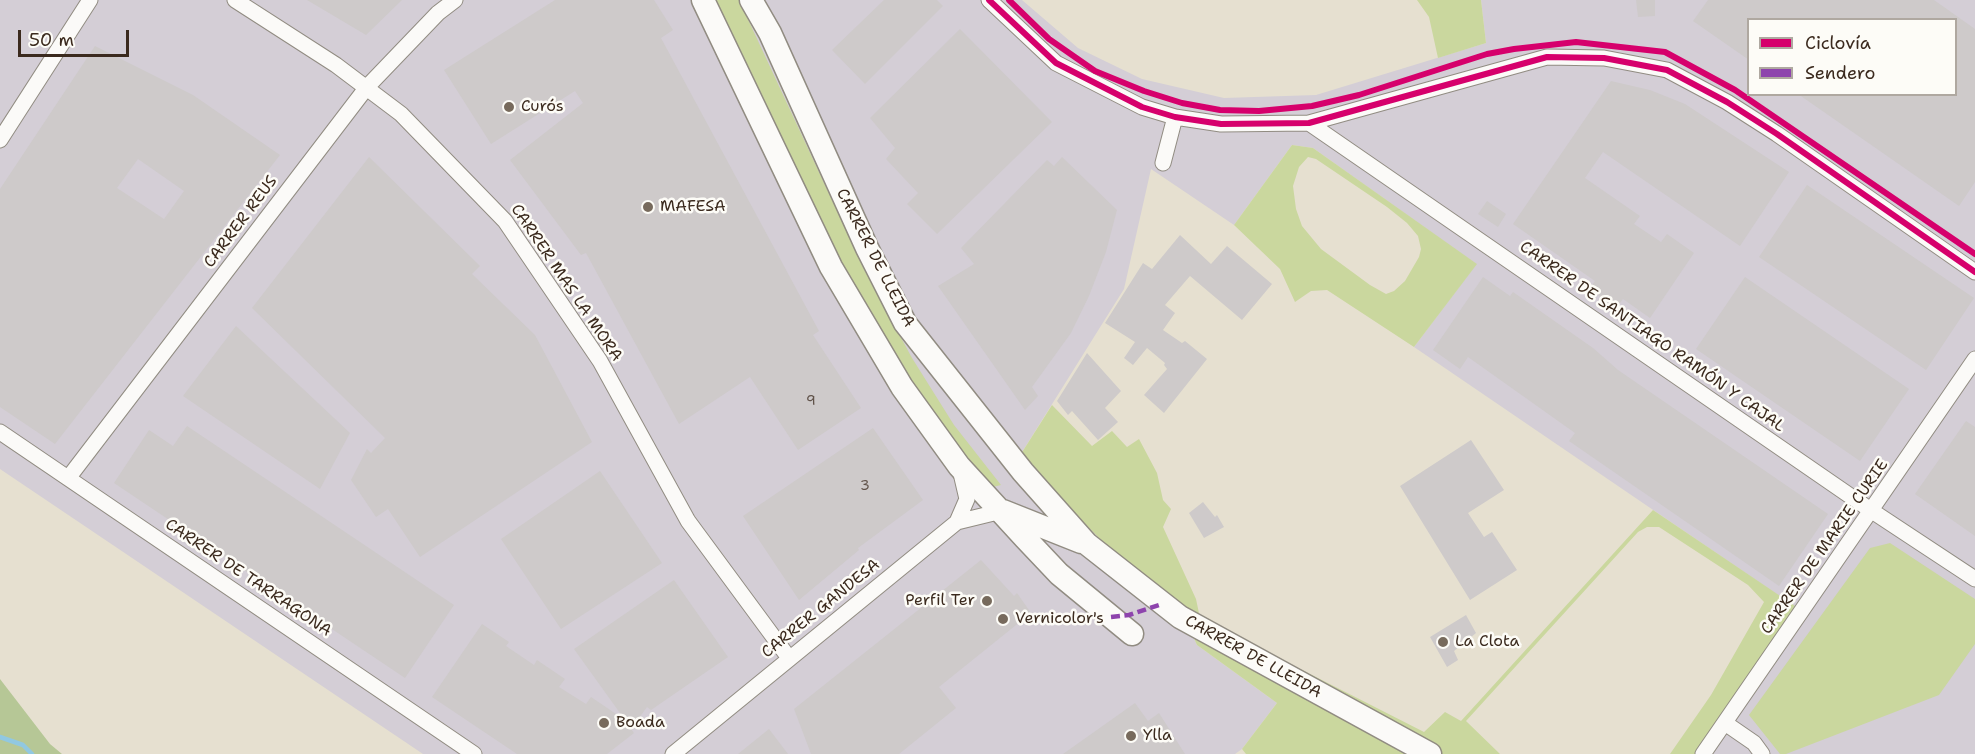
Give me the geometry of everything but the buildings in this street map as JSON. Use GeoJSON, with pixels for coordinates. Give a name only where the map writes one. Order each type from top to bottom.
{"type":"FeatureCollection","features":[{"type":"Feature","properties":{"kind":"street"},"geometry":{"type":"LineString","coordinates":[[0,140],[90,0]]}},
{"type":"Feature","properties":{"kind":"street","name":"CARRER MAS LA MORA"},"geometry":{"type":"LineString","coordinates":[[235,0],[257,12],[367,87],[401,114],[505,221],[598,358],[688,521],[789,658]]}},
{"type":"Feature","properties":{"kind":"street","name":"CARRER REUS"},"geometry":{"type":"LineString","coordinates":[[69,477],[367,87],[438,13],[455,0]]}},
{"type":"Feature","properties":{"kind":"street","name":"CARRER DE LLEIDA"},"geometry":{"type":"LineString","coordinates":[[703,0],[831,267],[902,387],[959,466],[1059,573],[1132,634]]}},
{"type":"Feature","properties":{"kind":"street","name":"CARRER DE LLEIDA"},"geometry":{"type":"LineString","coordinates":[[752,0],[774,43],[867,248],[905,323],[1023,472],[1087,544],[1180,617],[1430,754]]}},
{"type":"Feature","properties":{"kind":"street"},"geometry":{"type":"LineString","coordinates":[[989,0],[1056,63],[1142,107],[1174,117],[1221,124],[1309,123],[1547,57],[1604,58],[1667,70],[1727,102],[1777,134],[1975,272]]}},
{"type":"Feature","properties":{"kind":"street"},"geometry":{"type":"LineString","coordinates":[[1163,163],[1174,117]]}},
{"type":"Feature","properties":{"kind":"street","name":"CARRER DE SANTIAGO RAMÓN Y CAJAL"},"geometry":{"type":"LineString","coordinates":[[1309,123],[1872,511],[1975,579]]}},
{"type":"Feature","properties":{"kind":"street","name":"CARRER DE MARIE CURIE"},"geometry":{"type":"LineString","coordinates":[[1703,754],[1975,359]]}},
{"type":"Feature","properties":{"kind":"street","name":"CARRER DE TARRAGONA"},"geometry":{"type":"LineString","coordinates":[[0,432],[474,754]]}},
{"type":"Feature","properties":{"kind":"street"},"geometry":{"type":"LineString","coordinates":[[957,522],[967,500],[959,466]]}},
{"type":"Feature","properties":{"kind":"street","name":"CARRER DE LLEIDA"},"geometry":{"type":"LineString","coordinates":[[1002,511],[1087,544]]}},
{"type":"Feature","properties":{"kind":"street","name":"CARRER GANDESA"},"geometry":{"type":"LineString","coordinates":[[673,754],[957,522],[1002,511]]}},
{"type":"Feature","properties":{"kind":"street"},"geometry":{"type":"LineString","coordinates":[[1725,723],[1754,744],[1762,754]]}},
{"type":"Feature","properties":{"kind":"shaded area"},"geometry":{"type":"Polygon","coordinates":[[[0,0],[1022,0],[1078,48],[1142,79],[1224,98],[1316,95],[1486,43],[1481,0],[1975,0],[1975,754],[1695,754],[1797,608],[1414,347],[1476,264],[1313,148],[1292,145],[1234,225],[1151,169],[1124,289],[1019,457],[1100,539],[1179,606],[1197,645],[1277,703],[1242,749],[1235,754],[423,754],[0,469],[0,0]]]}},
{"type":"Feature","properties":{"kind":"green space"},"geometry":{"type":"Polygon","coordinates":[[[713,0],[739,0],[865,271],[912,358],[954,425],[1001,485],[989,488],[957,453],[858,303],[713,0]]]}},
{"type":"Feature","properties":{"kind":"green space"},"geometry":{"type":"Polygon","coordinates":[[[1417,0],[1481,0],[1486,43],[1438,58],[1429,17],[1417,0]]]}},
{"type":"Feature","properties":{"kind":"green space"},"geometry":{"type":"Polygon","coordinates":[[[1292,145],[1313,148],[1477,264],[1414,347],[1327,290],[1311,291],[1295,302],[1280,269],[1234,225],[1292,145]],[[1308,157],[1299,167],[1293,186],[1296,209],[1302,226],[1321,249],[1370,285],[1386,294],[1394,291],[1405,281],[1419,257],[1421,249],[1418,236],[1407,223],[1387,207],[1316,159],[1308,157]]]}},
{"type":"Feature","properties":{"kind":"green space"},"geometry":{"type":"Polygon","coordinates":[[[1052,405],[1092,446],[1112,431],[1127,447],[1139,439],[1157,473],[1163,500],[1171,509],[1163,527],[1196,599],[1200,618],[1424,732],[1445,712],[1461,721],[1653,510],[1798,608],[1695,754],[1670,754],[1711,695],[1764,602],[1748,585],[1659,527],[1647,527],[1638,532],[1466,721],[1500,754],[1246,754],[1242,749],[1277,703],[1197,645],[1179,606],[1100,539],[1019,457],[1052,405]]]}},
{"type":"Feature","properties":{"kind":"green space"},"geometry":{"type":"Polygon","coordinates":[[[1890,543],[1975,599],[1975,644],[1939,695],[1786,754],[1780,754],[1749,715],[1870,548],[1890,543]]]}},
{"type":"Feature","properties":{"kind":"green space"},"geometry":{"type":"Polygon","coordinates":[[[0,679],[50,744],[62,754],[0,754],[0,679]]]}},
{"type":"Feature","properties":{"kind":"waterway"},"geometry":{"type":"LineString","coordinates":[[0,737],[23,745],[32,754]]}},
{"type":"Feature","properties":{"kind":"marked path"},"geometry":{"type":"LineString","coordinates":[[1111,617],[1129,615],[1162,604]]}},
{"type":"Feature","properties":{"kind":"cycle path"},"geometry":{"type":"LineString","coordinates":[[989,0],[1056,63],[1142,107],[1175,117],[1221,124],[1309,123],[1547,57],[1604,58],[1667,70],[1727,102],[1777,134],[1975,272]]}},
{"type":"Feature","properties":{"kind":"cycle path"},"geometry":{"type":"LineString","coordinates":[[1009,0],[1049,39],[1095,71],[1144,91],[1182,103],[1220,110],[1259,111],[1312,106],[1359,95],[1487,54],[1514,49],[1576,42],[1665,52],[1735,90],[1975,254]]}},
{"type":"Feature","properties":{"kind":"place","name":"Curós"},"geometry":{"type":"Point","coordinates":[509,107]}},
{"type":"Feature","properties":{"kind":"place","name":"MAFESA"},"geometry":{"type":"Point","coordinates":[648,207]}},
{"type":"Feature","properties":{"kind":"place","name":"Perfil Ter"},"geometry":{"type":"Point","coordinates":[987,601]}},
{"type":"Feature","properties":{"kind":"place","name":"Vernicolor's"},"geometry":{"type":"Point","coordinates":[1003,619]}},
{"type":"Feature","properties":{"kind":"place","name":"La Clota"},"geometry":{"type":"Point","coordinates":[1443,642]}},
{"type":"Feature","properties":{"kind":"place","name":"Boada"},"geometry":{"type":"Point","coordinates":[604,723]}},
{"type":"Feature","properties":{"kind":"place","name":"Ylla"},"geometry":{"type":"Point","coordinates":[1131,736]}}]}
